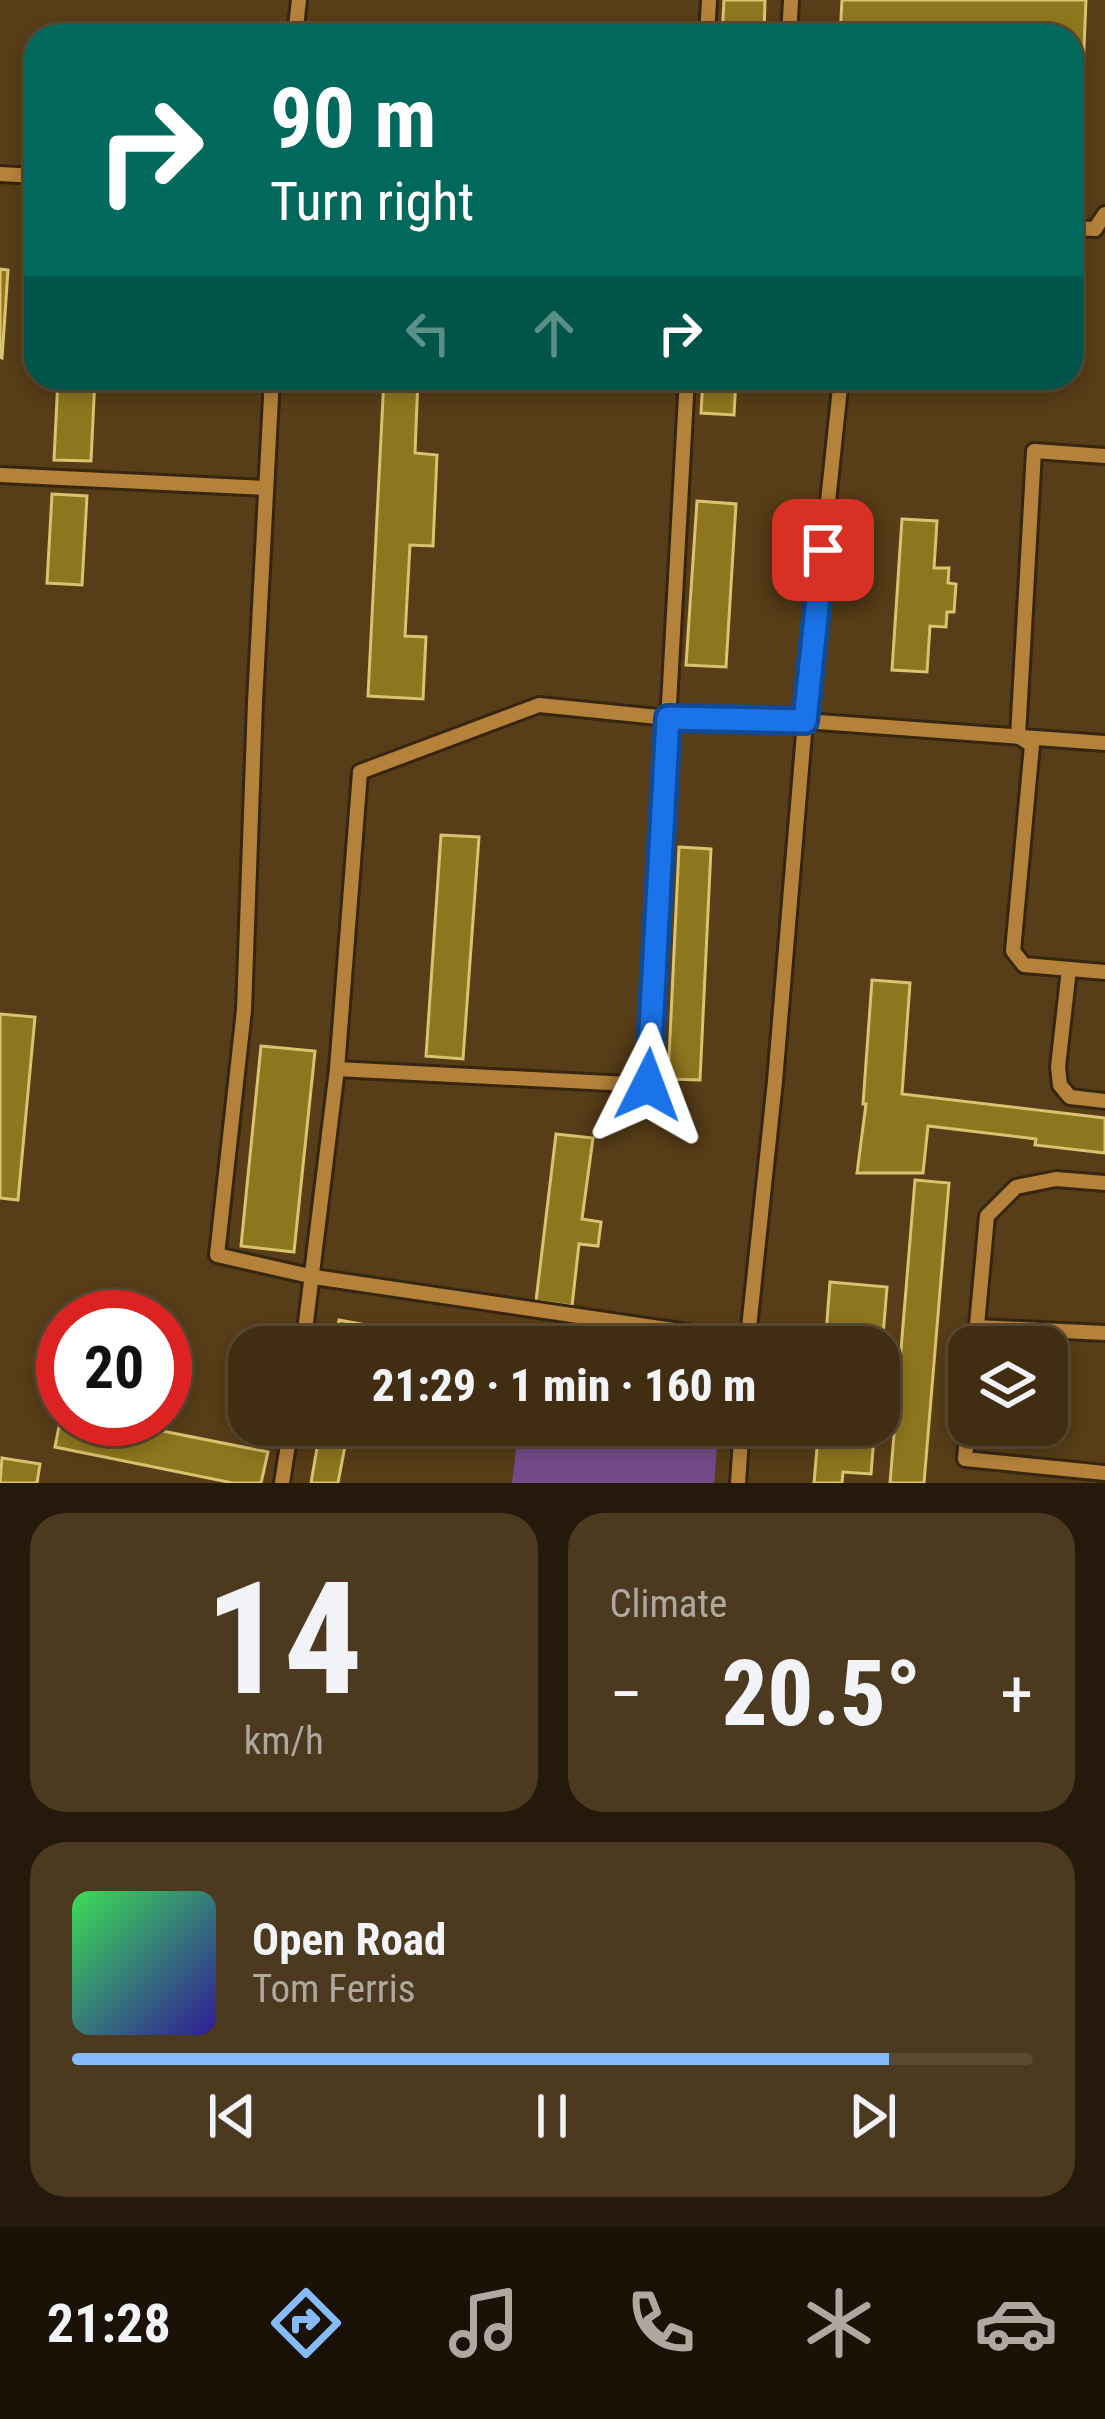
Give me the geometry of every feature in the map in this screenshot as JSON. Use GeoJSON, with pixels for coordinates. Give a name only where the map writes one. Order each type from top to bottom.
{"type":"FeatureCollection","features":[{"type":"Feature","properties":{"kind":"lane"},"geometry":{"type":"LineString","coordinates":[[1083,228],[1095,229],[1105,214]]}},
{"type":"Feature","properties":{"kind":"lane"},"geometry":{"type":"LineString","coordinates":[[271,390],[244,1010],[217,1255],[314,1277],[631,1326]]}},
{"type":"Feature","properties":{"kind":"lane"},"geometry":{"type":"LineString","coordinates":[[337,1069],[648,1085],[686,390]]}},
{"type":"Feature","properties":{"kind":"lane"},"geometry":{"type":"LineString","coordinates":[[750,1326],[840,390]]}},
{"type":"Feature","properties":{"kind":"lane"},"geometry":{"type":"LineString","coordinates":[[1018,736],[1034,451],[1105,456]]}},
{"type":"Feature","properties":{"kind":"lane"},"geometry":{"type":"LineString","coordinates":[[0,476],[266,488]]}},
{"type":"Feature","properties":{"kind":"lane"},"geometry":{"type":"LineString","coordinates":[[306,1326],[337,1069],[359,772],[538,705],[668,718],[805,721],[1105,743]]}},
{"type":"Feature","properties":{"kind":"lane"},"geometry":{"type":"LineString","coordinates":[[1018,736],[1032,746],[1013,951],[1024,964],[1105,972]]}},
{"type":"Feature","properties":{"kind":"lane"},"geometry":{"type":"LineString","coordinates":[[1069,969],[1060,1084],[1070,1097],[1105,1101]]}},
{"type":"Feature","properties":{"kind":"lane"},"geometry":{"type":"LineString","coordinates":[[977,1326],[987,1216],[1016,1187],[1056,1179],[1105,1183]]}},
{"type":"Feature","properties":{"kind":"lane"},"geometry":{"type":"LineString","coordinates":[[1068,1331],[1105,1333]]}},
{"type":"Feature","properties":{"kind":"lane"},"geometry":{"type":"LineString","coordinates":[[282,1483],[288,1446]]}},
{"type":"Feature","properties":{"kind":"lane"},"geometry":{"type":"LineString","coordinates":[[738,1483],[741,1446]]}},
{"type":"Feature","properties":{"kind":"lane"},"geometry":{"type":"LineString","coordinates":[[965,1446],[964,1459],[1105,1473]]}},
{"type":"Feature","properties":{"kind":"shaded area"},"geometry":{"type":"Polygon","coordinates":[[[516,1446],[717,1446],[714,1483],[512,1483],[516,1446]]]}},
{"type":"Feature","properties":{"kind":"building"},"geometry":{"type":"Polygon","coordinates":[[[724,0],[765,0],[764,24],[723,24],[724,0]]]}},
{"type":"Feature","properties":{"kind":"building"},"geometry":{"type":"Polygon","coordinates":[[[842,0],[1086,0],[1083,73],[1083,24],[841,24],[842,0]]]}},
{"type":"Feature","properties":{"kind":"building"},"geometry":{"type":"Polygon","coordinates":[[[0,269],[8,270],[2,358],[0,357],[0,269]]]}},
{"type":"Feature","properties":{"kind":"building"},"geometry":{"type":"Polygon","coordinates":[[[57,390],[94,390],[91,461],[54,460],[57,390]]]}},
{"type":"Feature","properties":{"kind":"building"},"geometry":{"type":"Polygon","coordinates":[[[383,390],[418,390],[415,453],[437,455],[433,546],[410,545],[405,636],[426,637],[423,699],[368,696],[383,390]]]}},
{"type":"Feature","properties":{"kind":"building"},"geometry":{"type":"Polygon","coordinates":[[[702,390],[735,390],[734,415],[701,413],[702,390]]]}},
{"type":"Feature","properties":{"kind":"building"},"geometry":{"type":"Polygon","coordinates":[[[52,494],[87,496],[82,585],[47,583],[52,494]]]}},
{"type":"Feature","properties":{"kind":"building"},"geometry":{"type":"Polygon","coordinates":[[[697,501],[736,504],[726,667],[686,665],[697,501]]]}},
{"type":"Feature","properties":{"kind":"building"},"geometry":{"type":"Polygon","coordinates":[[[902,519],[937,521],[934,568],[949,568],[948,583],[956,584],[954,612],[947,612],[946,627],[930,626],[927,672],[892,670],[902,519]]]}},
{"type":"Feature","properties":{"kind":"building"},"geometry":{"type":"Polygon","coordinates":[[[441,835],[479,837],[463,1059],[426,1056],[441,835]]]}},
{"type":"Feature","properties":{"kind":"building"},"geometry":{"type":"Polygon","coordinates":[[[679,847],[711,849],[700,1080],[668,1079],[679,847]]]}},
{"type":"Feature","properties":{"kind":"building"},"geometry":{"type":"Polygon","coordinates":[[[872,980],[910,983],[902,1094],[1105,1118],[1105,1153],[928,1126],[923,1173],[857,1173],[866,1104],[872,980]]]}},
{"type":"Feature","properties":{"kind":"building"},"geometry":{"type":"Polygon","coordinates":[[[0,1014],[35,1017],[18,1200],[0,1198],[0,1014]]]}},
{"type":"Feature","properties":{"kind":"building"},"geometry":{"type":"Polygon","coordinates":[[[261,1046],[315,1051],[294,1252],[241,1246],[261,1046]]]}},
{"type":"Feature","properties":{"kind":"building"},"geometry":{"type":"Polygon","coordinates":[[[556,1134],[593,1138],[582,1219],[601,1222],[598,1246],[579,1244],[572,1306],[536,1301],[556,1134]]]}},
{"type":"Feature","properties":{"kind":"building"},"geometry":{"type":"Polygon","coordinates":[[[915,1180],[949,1183],[924,1483],[890,1483],[893,1446],[900,1446],[900,1362],[915,1180]]]}},
{"type":"Feature","properties":{"kind":"building"},"geometry":{"type":"Polygon","coordinates":[[[830,1282],[887,1287],[884,1326],[827,1326],[830,1282]]]}},
{"type":"Feature","properties":{"kind":"building"},"geometry":{"type":"Polygon","coordinates":[[[339,1320],[366,1325],[366,1326],[338,1326],[339,1320]]]}},
{"type":"Feature","properties":{"kind":"building"},"geometry":{"type":"Polygon","coordinates":[[[192,1437],[268,1452],[261,1483],[233,1483],[55,1447],[192,1446],[192,1437]]]}},
{"type":"Feature","properties":{"kind":"building"},"geometry":{"type":"Polygon","coordinates":[[[317,1446],[345,1446],[338,1483],[311,1483],[317,1446]]]}},
{"type":"Feature","properties":{"kind":"building"},"geometry":{"type":"Polygon","coordinates":[[[817,1446],[873,1446],[871,1474],[843,1472],[842,1483],[814,1483],[817,1446]]]}},
{"type":"Feature","properties":{"kind":"building"},"geometry":{"type":"Polygon","coordinates":[[[2,1458],[40,1464],[37,1483],[0,1483],[2,1458]]]}},
{"type":"Feature","properties":{"kind":"route"},"geometry":{"type":"LineString","coordinates":[[648,1085],[668,718],[805,721],[823,550]]}}]}
